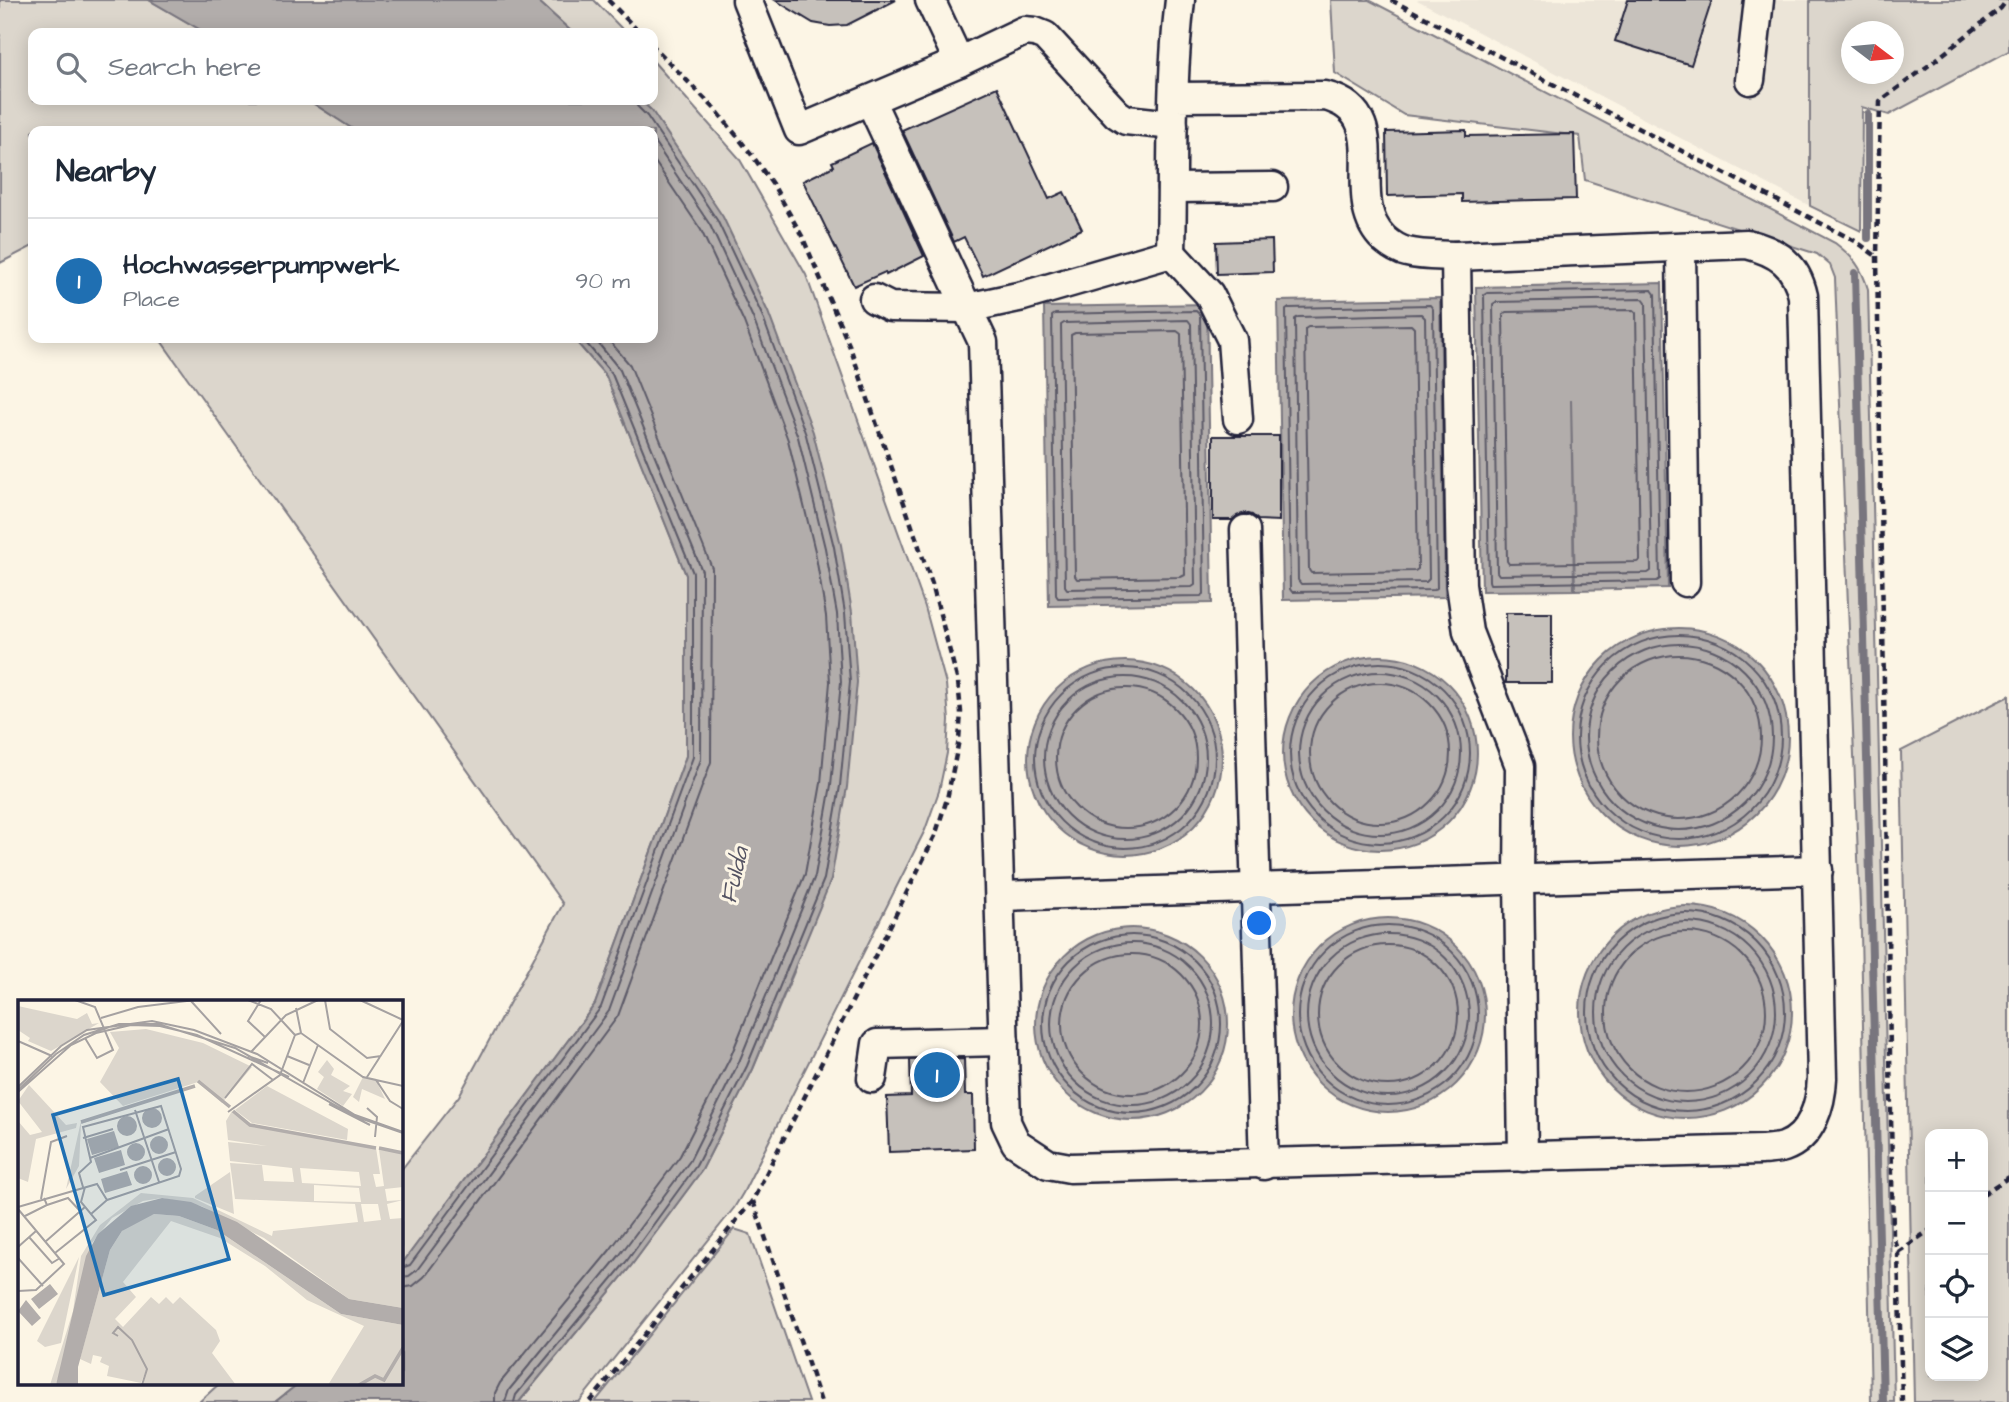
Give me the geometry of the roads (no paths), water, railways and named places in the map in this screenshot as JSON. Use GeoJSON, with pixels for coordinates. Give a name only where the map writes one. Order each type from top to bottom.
{"type":"FeatureCollection","features":[{"type":"Feature","properties":{"kind":"lane"},"geometry":{"type":"LineString","coordinates":[[747,0],[799,130],[959,62],[1024,31],[1045,36],[1117,114],[1126,120],[1173,125]]}},
{"type":"Feature","properties":{"kind":"lane"},"geometry":{"type":"LineString","coordinates":[[930,0],[959,62]]}},
{"type":"Feature","properties":{"kind":"lane"},"geometry":{"type":"LineString","coordinates":[[1180,0],[1176,32],[1171,253],[1209,294],[1232,340],[1238,419]]}},
{"type":"Feature","properties":{"kind":"lane"},"geometry":{"type":"LineString","coordinates":[[1750,80],[1759,0]]}},
{"type":"Feature","properties":{"kind":"lane"},"geometry":{"type":"LineString","coordinates":[[870,100],[983,342],[1006,1122],[1016,1143],[1048,1164],[1070,1168],[1762,1150],[1785,1146],[1802,1136],[1815,1116],[1821,1094],[1818,870],[1803,296],[1800,282],[1779,256],[1747,244],[1456,256],[1408,253],[1394,247],[1372,225],[1367,211],[1365,138],[1360,120],[1351,108],[1339,99],[1325,96],[1174,97]]}},
{"type":"Feature","properties":{"kind":"lane"},"geometry":{"type":"LineString","coordinates":[[1172,188],[1273,187]]}},
{"type":"Feature","properties":{"kind":"lane"},"geometry":{"type":"LineString","coordinates":[[1681,248],[1685,582]]}},
{"type":"Feature","properties":{"kind":"lane"},"geometry":{"type":"LineString","coordinates":[[874,299],[890,307],[967,309],[1023,296],[1171,253]]}},
{"type":"Feature","properties":{"kind":"lane"},"geometry":{"type":"LineString","coordinates":[[1456,256],[1461,585],[1468,632],[1520,766],[1523,1157]]}},
{"type":"Feature","properties":{"kind":"lane"},"geometry":{"type":"LineString","coordinates":[[1245,530],[1264,1165]]}},
{"type":"Feature","properties":{"kind":"lane"},"geometry":{"type":"LineString","coordinates":[[1000,896],[1818,870]]}},
{"type":"Feature","properties":{"kind":"lane"},"geometry":{"type":"LineString","coordinates":[[872,1078],[877,1044],[1004,1041]]}},
{"type":"Feature","properties":{"kind":"water"},"geometry":{"type":"Polygon","coordinates":[[[149,0],[537,0],[568,28],[197,28],[149,0]]]}},
{"type":"Feature","properties":{"kind":"water","name":"Fulda"},"geometry":{"type":"Polygon","coordinates":[[[316,105],[645,105],[652,111],[723,217],[768,312],[813,432],[841,545],[852,612],[857,682],[847,787],[831,880],[753,1069],[702,1170],[631,1266],[519,1402],[275,1402],[298,1384],[402,1384],[402,1264],[595,1004],[686,756],[686,575],[606,376],[577,343],[658,343],[658,126],[348,126],[316,105]]]}},
{"type":"Feature","properties":{"kind":"water"},"geometry":{"type":"Polygon","coordinates":[[[1662,283],[1668,588],[1575,590],[1571,400],[1574,590],[1482,591],[1476,287],[1662,283]]]}},
{"type":"Feature","properties":{"kind":"water"},"geometry":{"type":"Polygon","coordinates":[[[1440,298],[1445,597],[1283,600],[1278,301],[1440,298]]]}},
{"type":"Feature","properties":{"kind":"water"},"geometry":{"type":"Polygon","coordinates":[[[1207,304],[1212,603],[1049,606],[1044,307],[1207,304]]]}},
{"type":"Feature","properties":{"kind":"water"},"geometry":{"type":"Polygon","coordinates":[[[1679,628],[1721,636],[1756,660],[1780,695],[1788,737],[1780,779],[1756,814],[1721,838],[1679,846],[1637,838],[1602,814],[1578,779],[1570,737],[1578,695],[1602,660],[1637,636],[1679,628]]]}},
{"type":"Feature","properties":{"kind":"water"},"geometry":{"type":"Polygon","coordinates":[[[1380,656],[1417,664],[1448,685],[1469,716],[1477,753],[1469,790],[1448,821],[1417,842],[1380,850],[1343,842],[1312,821],[1291,790],[1283,753],[1291,716],[1312,685],[1343,664],[1380,656]]]}},
{"type":"Feature","properties":{"kind":"water"},"geometry":{"type":"Polygon","coordinates":[[[1125,661],[1162,669],[1193,690],[1214,721],[1222,758],[1214,795],[1193,826],[1162,847],[1125,855],[1088,847],[1057,826],[1036,795],[1028,758],[1036,721],[1057,690],[1088,669],[1125,661]]]}},
{"type":"Feature","properties":{"kind":"water"},"geometry":{"type":"Polygon","coordinates":[[[1686,906],[1727,914],[1761,937],[1784,971],[1792,1012],[1784,1053],[1761,1087],[1727,1110],[1686,1118],[1645,1110],[1611,1087],[1588,1053],[1580,1012],[1588,971],[1611,937],[1645,914],[1686,906]]]}},
{"type":"Feature","properties":{"kind":"water"},"geometry":{"type":"Polygon","coordinates":[[[1388,918],[1425,926],[1456,947],[1477,978],[1485,1015],[1477,1052],[1456,1083],[1425,1104],[1388,1112],[1351,1104],[1320,1083],[1299,1052],[1291,1015],[1299,978],[1320,947],[1351,926],[1388,918]]]}},
{"type":"Feature","properties":{"kind":"water"},"geometry":{"type":"Polygon","coordinates":[[[1132,928],[1151,929],[1169,935],[1200,956],[1221,987],[1227,1005],[1227,1043],[1221,1061],[1200,1092],[1169,1113],[1151,1119],[1132,1120],[1113,1119],[1095,1113],[1064,1092],[1043,1061],[1037,1043],[1036,1024],[1037,1005],[1043,987],[1064,956],[1095,935],[1113,929],[1132,928]]]}},
{"type":"Feature","properties":{"kind":"waterway"},"geometry":{"type":"LineString","coordinates":[[1868,114],[1868,238]]}},
{"type":"Feature","properties":{"kind":"waterway"},"geometry":{"type":"LineString","coordinates":[[1855,273],[1883,1402]]}},
{"type":"Feature","properties":{"kind":"place","name":"Hochwasserpumpwerk"},"geometry":{"type":"Point","coordinates":[937,1075]}}]}
